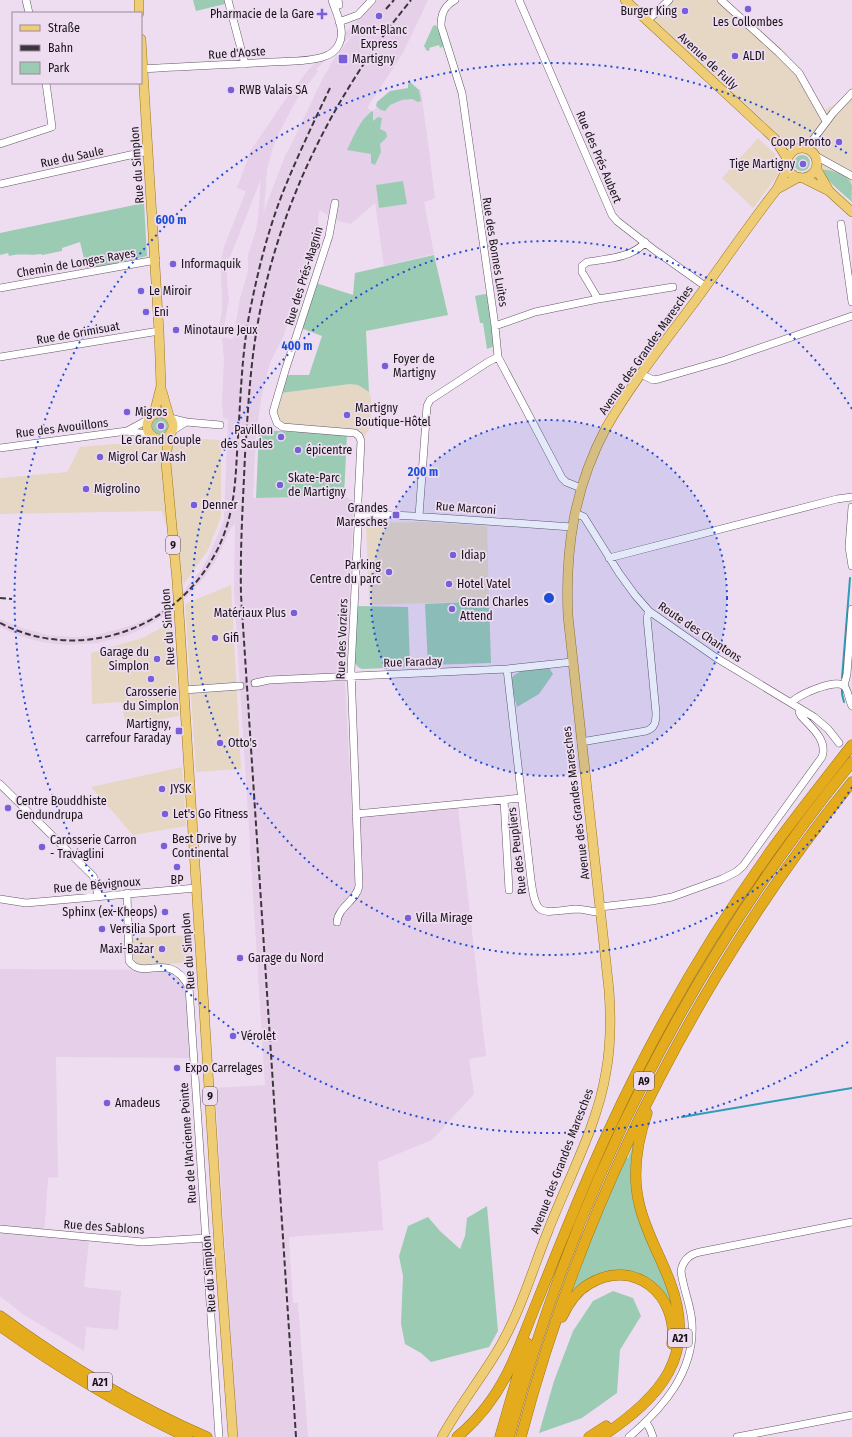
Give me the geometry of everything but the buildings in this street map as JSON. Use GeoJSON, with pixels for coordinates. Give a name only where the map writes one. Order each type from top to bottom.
{"type":"FeatureCollection","features":[{"type":"Feature","properties":{"kind":"highway","name":"A9"},"geometry":{"type":"LineString","coordinates":[[500,1437],[526,1347],[557,1254],[580,1195],[608,1132],[646,1055],[711,942],[751,879],[783,834],[852,746]]}},
{"type":"Feature","properties":{"kind":"highway","name":"A9"},"geometry":{"type":"LineString","coordinates":[[509,1437],[533,1353],[565,1261],[604,1165],[644,1082],[682,1011],[731,929],[792,839],[852,762]]}},
{"type":"Feature","properties":{"kind":"highway"},"geometry":{"type":"LineString","coordinates":[[543,1361],[569,1283],[602,1198],[628,1140],[669,1061],[703,1000],[751,922],[804,846],[852,782]]}},
{"type":"Feature","properties":{"kind":"highway","name":"A21"},"geometry":{"type":"LineString","coordinates":[[601,1437],[632,1414],[656,1390],[673,1364],[679,1343],[680,1328],[676,1301],[670,1281],[643,1220],[637,1194],[636,1175],[638,1148],[645,1120],[654,1094],[669,1061]]}},
{"type":"Feature","properties":{"kind":"highway"},"geometry":{"type":"LineString","coordinates":[[457,1437],[486,1409],[503,1381],[518,1350],[557,1254]]}},
{"type":"Feature","properties":{"kind":"highway","name":"A21"},"geometry":{"type":"LineString","coordinates":[[521,1437],[543,1361],[560,1321],[576,1294],[599,1279],[619,1275],[639,1279],[656,1290],[666,1304],[672,1317],[673,1334],[671,1349],[655,1382],[638,1400],[613,1421],[589,1437]]}},
{"type":"Feature","properties":{"kind":"highway","name":"A21"},"geometry":{"type":"LineString","coordinates":[[0,1316],[41,1345],[107,1386],[154,1412],[207,1437]]}},
{"type":"Feature","properties":{"kind":"highway","name":"A21"},"geometry":{"type":"LineString","coordinates":[[0,1326],[92,1386],[138,1413],[187,1437]]}},
{"type":"Feature","properties":{"kind":"main road"},"geometry":{"type":"LineString","coordinates":[[139,0],[139,12]]}},
{"type":"Feature","properties":{"kind":"main road","name":"Avenue de Fully"},"geometry":{"type":"LineString","coordinates":[[624,0],[775,139],[788,163]]}},
{"type":"Feature","properties":{"kind":"main road","name":"Rue du Simplon"},"geometry":{"type":"LineString","coordinates":[[142,54],[156,260],[160,386],[169,417]]}},
{"type":"Feature","properties":{"kind":"main road","name":"Avenue de Fully"},"geometry":{"type":"LineString","coordinates":[[775,139],[800,148]]}},
{"type":"Feature","properties":{"kind":"main road"},"geometry":{"type":"LineString","coordinates":[[801,177],[811,175],[816,168],[817,161],[814,154],[808,149],[800,148],[791,153],[788,163],[791,173],[829,191],[852,212]]}},
{"type":"Feature","properties":{"kind":"main road","name":"Avenue des Grandes Maresches"},"geometry":{"type":"LineString","coordinates":[[442,1437],[508,1332],[596,1113],[606,1073],[611,1025],[609,990],[580,742],[572,662],[567,588],[568,559],[572,528],[581,488],[606,429],[641,374],[777,188],[788,163]]}},
{"type":"Feature","properties":{"kind":"main road"},"geometry":{"type":"LineString","coordinates":[[816,168],[829,191]]}},
{"type":"Feature","properties":{"kind":"main road","name":"Avenue des Grandes Maresches"},"geometry":{"type":"LineString","coordinates":[[777,188],[801,177]]}},
{"type":"Feature","properties":{"kind":"main road","name":"Rue du Simplon"},"geometry":{"type":"LineString","coordinates":[[152,417],[160,386]]}},
{"type":"Feature","properties":{"kind":"main road"},"geometry":{"type":"LineString","coordinates":[[152,417],[162,413],[169,417]]}},
{"type":"Feature","properties":{"kind":"main road","name":"9"},"geometry":{"type":"LineString","coordinates":[[152,417],[147,428],[153,436]]}},
{"type":"Feature","properties":{"kind":"main road","name":"9"},"geometry":{"type":"LineString","coordinates":[[169,417],[172,424],[171,431]]}},
{"type":"Feature","properties":{"kind":"main road"},"geometry":{"type":"LineString","coordinates":[[153,436],[163,438],[171,431]]}},
{"type":"Feature","properties":{"kind":"main road","name":"Rue du Simplon"},"geometry":{"type":"LineString","coordinates":[[171,431],[168,440],[166,463],[177,581],[232,1437]]}},
{"type":"Feature","properties":{"kind":"main road","name":"Rue du Simplon"},"geometry":{"type":"LineString","coordinates":[[153,436],[161,448],[166,463]]}},
{"type":"Feature","properties":{"kind":"street"},"geometry":{"type":"LineString","coordinates":[[26,0],[29,12]]}},
{"type":"Feature","properties":{"kind":"street"},"geometry":{"type":"LineString","coordinates":[[228,0],[245,64]]}},
{"type":"Feature","properties":{"kind":"street"},"geometry":{"type":"LineString","coordinates":[[332,0],[339,22],[358,15],[372,0]]}},
{"type":"Feature","properties":{"kind":"street","name":"Rue des Bonnes Luites"},"geometry":{"type":"LineString","coordinates":[[455,0],[445,8],[441,16],[441,26],[462,93],[495,326],[498,357],[562,478],[566,482],[581,488]]}},
{"type":"Feature","properties":{"kind":"street","name":"Rue des Prés Aubert"},"geometry":{"type":"LineString","coordinates":[[519,0],[612,215],[617,221],[705,286]]}},
{"type":"Feature","properties":{"kind":"street"},"geometry":{"type":"LineString","coordinates":[[648,21],[669,0]]}},
{"type":"Feature","properties":{"kind":"street"},"geometry":{"type":"LineString","coordinates":[[721,0],[799,73],[826,121]]}},
{"type":"Feature","properties":{"kind":"street","name":"Rue d'Aoste"},"geometry":{"type":"LineString","coordinates":[[143,69],[245,64],[318,58],[331,53],[339,44],[341,32],[339,22]]}},
{"type":"Feature","properties":{"kind":"street"},"geometry":{"type":"LineString","coordinates":[[0,144],[52,127],[46,84]]}},
{"type":"Feature","properties":{"kind":"street"},"geometry":{"type":"LineString","coordinates":[[800,148],[812,141],[826,121],[852,94]]}},
{"type":"Feature","properties":{"kind":"street"},"geometry":{"type":"LineString","coordinates":[[812,141],[814,154],[852,176]]}},
{"type":"Feature","properties":{"kind":"street","name":"Rue du Saule"},"geometry":{"type":"LineString","coordinates":[[0,184],[148,151]]}},
{"type":"Feature","properties":{"kind":"street"},"geometry":{"type":"LineString","coordinates":[[816,168],[833,166]]}},
{"type":"Feature","properties":{"kind":"street","name":"Rue des Prés-Magnin"},"geometry":{"type":"LineString","coordinates":[[276,423],[273,412],[329,236],[335,203]]}},
{"type":"Feature","properties":{"kind":"street"},"geometry":{"type":"LineString","coordinates":[[841,224],[852,302]]}},
{"type":"Feature","properties":{"kind":"street"},"geometry":{"type":"LineString","coordinates":[[598,299],[582,272],[582,266],[587,262],[631,253],[639,249],[645,242]]}},
{"type":"Feature","properties":{"kind":"street","name":"Chemin de Longes Rayes"},"geometry":{"type":"LineString","coordinates":[[0,288],[156,260]]}},
{"type":"Feature","properties":{"kind":"street"},"geometry":{"type":"LineString","coordinates":[[495,326],[535,312],[598,299],[673,287]]}},
{"type":"Feature","properties":{"kind":"street"},"geometry":{"type":"LineString","coordinates":[[641,374],[653,380],[659,380],[725,360],[852,316]]}},
{"type":"Feature","properties":{"kind":"street","name":"Rue de Grimisuat"},"geometry":{"type":"LineString","coordinates":[[0,357],[159,331]]}},
{"type":"Feature","properties":{"kind":"street"},"geometry":{"type":"LineString","coordinates":[[419,516],[427,406],[430,400],[498,357]]}},
{"type":"Feature","properties":{"kind":"street","name":"Rue des Avouillons"},"geometry":{"type":"LineString","coordinates":[[127,431],[152,417]]}},
{"type":"Feature","properties":{"kind":"street"},"geometry":{"type":"LineString","coordinates":[[169,417],[186,422],[220,425]]}},
{"type":"Feature","properties":{"kind":"street"},"geometry":{"type":"LineString","coordinates":[[171,431],[186,422]]}},
{"type":"Feature","properties":{"kind":"street","name":"Rue des Vorziers"},"geometry":{"type":"LineString","coordinates":[[276,423],[283,427],[355,433],[359,436],[361,441],[351,676],[359,888],[339,914],[337,922]]}},
{"type":"Feature","properties":{"kind":"street","name":"Rue des Avouillons"},"geometry":{"type":"LineString","coordinates":[[0,448],[127,431],[153,436]]}},
{"type":"Feature","properties":{"kind":"street"},"geometry":{"type":"LineString","coordinates":[[609,558],[837,499],[852,497]]}},
{"type":"Feature","properties":{"kind":"street"},"geometry":{"type":"LineString","coordinates":[[852,507],[849,547],[852,566]]}},
{"type":"Feature","properties":{"kind":"street","name":"Route des Chantons"},"geometry":{"type":"LineString","coordinates":[[575,513],[584,517],[609,558],[635,595],[649,611],[711,654],[821,722],[839,743]]}},
{"type":"Feature","properties":{"kind":"street","name":"Rue Marconi"},"geometry":{"type":"LineString","coordinates":[[358,515],[419,516],[572,528]]}},
{"type":"Feature","properties":{"kind":"street"},"geometry":{"type":"LineString","coordinates":[[844,686],[847,674],[852,609]]}},
{"type":"Feature","properties":{"kind":"street"},"geometry":{"type":"LineString","coordinates":[[580,742],[646,731],[652,728],[655,724],[656,713],[647,618],[649,611]]}},
{"type":"Feature","properties":{"kind":"street","name":"Rue Faraday"},"geometry":{"type":"LineString","coordinates":[[255,683],[270,680],[507,669],[572,662]]}},
{"type":"Feature","properties":{"kind":"street","name":"Rue des Peupliers"},"geometry":{"type":"LineString","coordinates":[[507,669],[531,880],[536,905],[540,910],[547,912],[600,909]]}},
{"type":"Feature","properties":{"kind":"street"},"geometry":{"type":"LineString","coordinates":[[791,703],[798,696],[838,683],[846,688],[852,706]]}},
{"type":"Feature","properties":{"kind":"street"},"geometry":{"type":"LineString","coordinates":[[184,690],[240,686]]}},
{"type":"Feature","properties":{"kind":"street"},"geometry":{"type":"LineString","coordinates":[[600,909],[672,897],[722,880],[743,866],[822,757],[824,747],[822,741],[800,716],[800,708]]}},
{"type":"Feature","properties":{"kind":"street"},"geometry":{"type":"LineString","coordinates":[[0,784],[93,876],[96,883],[98,897]]}},
{"type":"Feature","properties":{"kind":"street","name":"Rue des Peupliers"},"geometry":{"type":"LineString","coordinates":[[356,814],[522,798]]}},
{"type":"Feature","properties":{"kind":"street","name":"Rue des Peupliers"},"geometry":{"type":"LineString","coordinates":[[504,800],[509,890]]}},
{"type":"Feature","properties":{"kind":"street","name":"Rue de Bévignoux"},"geometry":{"type":"LineString","coordinates":[[0,899],[26,903],[196,888]]}},
{"type":"Feature","properties":{"kind":"street","name":"Rue de l'Ancienne Pointe"},"geometry":{"type":"LineString","coordinates":[[127,894],[129,961],[133,966],[139,969],[166,967],[176,970],[184,977],[189,987],[219,1437]]}},
{"type":"Feature","properties":{"kind":"street"},"geometry":{"type":"LineString","coordinates":[[629,1437],[646,1422],[674,1389],[690,1354],[692,1321],[681,1271],[690,1255],[852,1222]]}},
{"type":"Feature","properties":{"kind":"street","name":"Rue des Sablons"},"geometry":{"type":"LineString","coordinates":[[0,1229],[143,1242],[206,1238]]}},
{"type":"Feature","properties":{"kind":"street"},"geometry":{"type":"LineString","coordinates":[[736,1437],[852,1415]]}},
{"type":"Feature","properties":{"kind":"street"},"geometry":{"type":"LineString","coordinates":[[646,1422],[653,1437]]}},
{"type":"Feature","properties":{"kind":"shaded area"},"geometry":{"type":"Polygon","coordinates":[[[378,0],[428,0],[403,53],[367,108],[373,111],[391,92],[421,89],[435,198],[424,202],[434,254],[384,266],[375,203],[351,224],[335,220],[320,210],[318,218],[319,229],[283,337],[270,363],[262,394],[256,434],[253,498],[344,496],[354,501],[345,683],[352,816],[458,807],[486,1056],[469,1059],[474,1094],[432,1140],[378,1162],[383,1230],[289,1237],[293,1303],[298,1303],[308,1437],[237,1437],[215,1088],[265,1085],[234,590],[235,524],[231,528],[216,560],[203,579],[184,600],[183,592],[201,570],[209,556],[224,520],[228,419],[223,418],[222,401],[224,359],[222,337],[233,339],[240,299],[248,271],[248,255],[256,230],[261,179],[230,257],[226,259],[229,298],[224,327],[219,327],[222,311],[221,260],[224,247],[246,191],[237,188],[251,150],[285,100],[309,69],[378,0]],[[355,32],[316,69],[318,71],[297,99],[280,131],[273,147],[267,170],[264,211],[286,153],[334,59],[355,32]]]}},
{"type":"Feature","properties":{"kind":"shaded area"},"geometry":{"type":"Polygon","coordinates":[[[673,0],[725,0],[785,52],[805,78],[825,110],[852,94],[852,202],[831,184],[820,168],[815,149],[791,146],[653,20],[673,0]]]}},
{"type":"Feature","properties":{"kind":"shaded area"},"geometry":{"type":"Polygon","coordinates":[[[758,138],[775,154],[778,175],[753,208],[722,178],[758,138]]]}},
{"type":"Feature","properties":{"kind":"shaded area"},"geometry":{"type":"Polygon","coordinates":[[[350,384],[358,385],[369,392],[371,397],[371,426],[364,438],[360,431],[353,429],[286,425],[279,423],[276,412],[281,393],[350,384]]]}},
{"type":"Feature","properties":{"kind":"shaded area"},"geometry":{"type":"Polygon","coordinates":[[[183,438],[221,440],[221,517],[208,550],[184,584],[162,511],[0,514],[0,478],[67,472],[80,447],[183,438]]]}},
{"type":"Feature","properties":{"kind":"shaded area"},"geometry":{"type":"Polygon","coordinates":[[[422,522],[487,526],[489,601],[369,605],[366,523],[422,522]]]}},
{"type":"Feature","properties":{"kind":"shaded area"},"geometry":{"type":"Polygon","coordinates":[[[231,585],[241,769],[196,772],[185,604],[231,585]]]}},
{"type":"Feature","properties":{"kind":"shaded area"},"geometry":{"type":"Polygon","coordinates":[[[169,605],[170,612],[148,626],[126,636],[97,643],[66,645],[41,642],[20,636],[0,627],[0,619],[22,628],[48,635],[74,637],[97,635],[133,625],[155,615],[169,605]]]}},
{"type":"Feature","properties":{"kind":"shaded area"},"geometry":{"type":"Polygon","coordinates":[[[172,620],[179,716],[126,725],[121,702],[92,704],[91,653],[142,638],[156,631],[172,620]]]}},
{"type":"Feature","properties":{"kind":"shaded area"},"geometry":{"type":"Polygon","coordinates":[[[182,767],[186,826],[133,835],[91,787],[182,767]]]}},
{"type":"Feature","properties":{"kind":"shaded area"},"geometry":{"type":"Polygon","coordinates":[[[191,935],[193,962],[144,966],[138,964],[133,958],[132,938],[191,935]]]}},
{"type":"Feature","properties":{"kind":"shaded area"},"geometry":{"type":"Polygon","coordinates":[[[0,969],[163,970],[174,973],[186,986],[191,1058],[56,1057],[58,1177],[48,1178],[44,1236],[89,1241],[84,1287],[121,1291],[118,1330],[86,1327],[84,1351],[24,1315],[0,1296],[0,969]]]}},
{"type":"Feature","properties":{"kind":"green space"},"geometry":{"type":"Polygon","coordinates":[[[193,0],[224,0],[225,4],[196,11],[193,0]]]}},
{"type":"Feature","properties":{"kind":"green space"},"geometry":{"type":"Polygon","coordinates":[[[436,25],[444,46],[440,48],[439,45],[429,48],[430,50],[427,51],[424,46],[433,26],[436,25]]]}},
{"type":"Feature","properties":{"kind":"green space"},"geometry":{"type":"Polygon","coordinates":[[[410,82],[419,90],[421,101],[418,102],[412,99],[402,100],[390,105],[385,111],[376,106],[377,102],[390,91],[408,88],[408,84],[410,82]]]}},
{"type":"Feature","properties":{"kind":"green space"},"geometry":{"type":"Polygon","coordinates":[[[373,111],[373,121],[378,117],[382,118],[380,129],[386,132],[387,137],[380,144],[381,152],[375,165],[371,163],[371,154],[347,150],[361,123],[373,111]]]}},
{"type":"Feature","properties":{"kind":"green space"},"geometry":{"type":"Polygon","coordinates":[[[802,155],[809,160],[810,163],[805,170],[802,171],[795,166],[794,163],[799,156],[802,155]]]}},
{"type":"Feature","properties":{"kind":"green space"},"geometry":{"type":"Polygon","coordinates":[[[822,170],[840,174],[851,182],[852,202],[831,183],[822,170]]]}},
{"type":"Feature","properties":{"kind":"green space"},"geometry":{"type":"Polygon","coordinates":[[[403,181],[407,204],[379,208],[376,185],[403,181]]]}},
{"type":"Feature","properties":{"kind":"green space"},"geometry":{"type":"Polygon","coordinates":[[[144,203],[147,256],[91,269],[86,267],[80,242],[62,248],[62,251],[42,255],[9,256],[8,253],[0,255],[0,233],[144,203]]]}},
{"type":"Feature","properties":{"kind":"green space"},"geometry":{"type":"Polygon","coordinates":[[[434,255],[448,315],[366,331],[369,392],[358,385],[350,384],[281,393],[287,375],[309,375],[322,336],[301,328],[316,283],[353,295],[355,273],[434,255]]]}},
{"type":"Feature","properties":{"kind":"green space"},"geometry":{"type":"Polygon","coordinates":[[[487,295],[495,346],[487,349],[483,323],[480,323],[475,296],[487,295]]]}},
{"type":"Feature","properties":{"kind":"green space"},"geometry":{"type":"Polygon","coordinates":[[[160,418],[167,423],[168,426],[163,433],[160,434],[153,429],[152,426],[157,419],[160,418]]]}},
{"type":"Feature","properties":{"kind":"green space"},"geometry":{"type":"Polygon","coordinates":[[[259,430],[347,434],[344,496],[256,498],[259,430]]]}},
{"type":"Feature","properties":{"kind":"green space"},"geometry":{"type":"Polygon","coordinates":[[[489,601],[491,663],[428,665],[425,604],[489,601]]]}},
{"type":"Feature","properties":{"kind":"green space"},"geometry":{"type":"Polygon","coordinates":[[[357,606],[408,607],[410,667],[362,669],[358,667],[355,663],[357,606]]]}},
{"type":"Feature","properties":{"kind":"green space"},"geometry":{"type":"Polygon","coordinates":[[[549,668],[553,674],[539,694],[517,707],[510,680],[513,676],[522,671],[549,668]]]}},
{"type":"Feature","properties":{"kind":"green space"},"geometry":{"type":"Polygon","coordinates":[[[639,1127],[633,1169],[675,1312],[632,1274],[579,1286],[573,1289],[592,1236],[626,1157],[628,1158],[632,1148],[630,1146],[639,1127]]]}},
{"type":"Feature","properties":{"kind":"green space"},"geometry":{"type":"Polygon","coordinates":[[[487,1206],[498,1331],[489,1347],[431,1362],[421,1353],[405,1344],[401,1324],[403,1276],[399,1256],[408,1226],[428,1217],[440,1231],[460,1249],[465,1236],[467,1218],[487,1206]]]}},
{"type":"Feature","properties":{"kind":"green space"},"geometry":{"type":"Polygon","coordinates":[[[613,1291],[633,1298],[641,1316],[620,1350],[617,1393],[582,1418],[539,1433],[554,1381],[573,1331],[593,1301],[613,1291]]]}},
{"type":"Feature","properties":{"kind":"waterway"},"geometry":{"type":"LineString","coordinates":[[842,678],[850,578]]}},
{"type":"Feature","properties":{"kind":"waterway"},"geometry":{"type":"LineString","coordinates":[[842,688],[844,702]]}},
{"type":"Feature","properties":{"kind":"waterway"},"geometry":{"type":"LineString","coordinates":[[682,1117],[852,1088]]}},
{"type":"Feature","properties":{"kind":"tunnel"},"geometry":{"type":"LineString","coordinates":[[240,686],[255,683]]}},
{"type":"Feature","properties":{"kind":"railway"},"geometry":{"type":"LineString","coordinates":[[386,9],[394,0]]}},
{"type":"Feature","properties":{"kind":"railway"},"geometry":{"type":"LineString","coordinates":[[296,1437],[241,595],[245,455],[250,388],[255,339],[267,278],[280,235],[296,192],[314,151],[335,111],[383,36],[411,0]]}},
{"type":"Feature","properties":{"kind":"railway"},"geometry":{"type":"LineString","coordinates":[[0,623],[30,635],[62,640],[94,639],[110,636],[126,631],[161,614],[190,589],[213,558],[222,540],[233,501],[244,352],[255,286],[270,229],[285,187],[331,86]]}},
{"type":"Feature","properties":{"kind":"railway"},"geometry":{"type":"LineString","coordinates":[[0,598],[12,599]]}},
{"type":"Feature","properties":{"kind":"place","name":"Les Collombes"},"geometry":{"type":"Point","coordinates":[748,9]}},
{"type":"Feature","properties":{"kind":"place","name":"Burger King"},"geometry":{"type":"Point","coordinates":[685,11]}},
{"type":"Feature","properties":{"kind":"place","name":"Pharmacie de la Gare"},"geometry":{"type":"Point","coordinates":[322,14]}},
{"type":"Feature","properties":{"kind":"place","name":"Mont-Blanc Express"},"geometry":{"type":"Point","coordinates":[379,16]}},
{"type":"Feature","properties":{"kind":"place","name":"ALDI"},"geometry":{"type":"Point","coordinates":[735,56]}},
{"type":"Feature","properties":{"kind":"place","name":"Martigny"},"geometry":{"type":"Point","coordinates":[343,59]}},
{"type":"Feature","properties":{"kind":"place","name":"RWB Valais SA"},"geometry":{"type":"Point","coordinates":[231,90]}},
{"type":"Feature","properties":{"kind":"place","name":"Coop Pronto"},"geometry":{"type":"Point","coordinates":[839,142]}},
{"type":"Feature","properties":{"kind":"place","name":"Tige Martigny"},"geometry":{"type":"Point","coordinates":[803,164]}},
{"type":"Feature","properties":{"kind":"place","name":"Informaquik"},"geometry":{"type":"Point","coordinates":[173,264]}},
{"type":"Feature","properties":{"kind":"place","name":"Le Miroir"},"geometry":{"type":"Point","coordinates":[141,291]}},
{"type":"Feature","properties":{"kind":"place","name":"Eni"},"geometry":{"type":"Point","coordinates":[146,312]}},
{"type":"Feature","properties":{"kind":"place","name":"Minotaure Jeux"},"geometry":{"type":"Point","coordinates":[176,330]}},
{"type":"Feature","properties":{"kind":"place","name":"Foyer de Martigny"},"geometry":{"type":"Point","coordinates":[385,366]}},
{"type":"Feature","properties":{"kind":"place","name":"Migros"},"geometry":{"type":"Point","coordinates":[127,412]}},
{"type":"Feature","properties":{"kind":"place","name":"Martigny Boutique-Hôtel"},"geometry":{"type":"Point","coordinates":[347,415]}},
{"type":"Feature","properties":{"kind":"place","name":"Le Grand Couple"},"geometry":{"type":"Point","coordinates":[161,426]}},
{"type":"Feature","properties":{"kind":"place","name":"Pavillon des Saules"},"geometry":{"type":"Point","coordinates":[281,437]}},
{"type":"Feature","properties":{"kind":"place","name":"épicentre"},"geometry":{"type":"Point","coordinates":[298,450]}},
{"type":"Feature","properties":{"kind":"place","name":"Migrol Car Wash"},"geometry":{"type":"Point","coordinates":[100,457]}},
{"type":"Feature","properties":{"kind":"place","name":"Skate-Parc de Martigny"},"geometry":{"type":"Point","coordinates":[280,485]}},
{"type":"Feature","properties":{"kind":"place","name":"Migrolino"},"geometry":{"type":"Point","coordinates":[86,489]}},
{"type":"Feature","properties":{"kind":"place","name":"Denner"},"geometry":{"type":"Point","coordinates":[194,505]}},
{"type":"Feature","properties":{"kind":"place","name":"Grandes Maresches"},"geometry":{"type":"Point","coordinates":[396,515]}},
{"type":"Feature","properties":{"kind":"place","name":"Idiap"},"geometry":{"type":"Point","coordinates":[453,555]}},
{"type":"Feature","properties":{"kind":"place","name":"Parking Centre du parc"},"geometry":{"type":"Point","coordinates":[389,572]}},
{"type":"Feature","properties":{"kind":"place","name":"Hotel Vatel"},"geometry":{"type":"Point","coordinates":[449,584]}},
{"type":"Feature","properties":{"kind":"place","name":"Grand Charles Attend"},"geometry":{"type":"Point","coordinates":[452,609]}},
{"type":"Feature","properties":{"kind":"place","name":"Matériaux Plus"},"geometry":{"type":"Point","coordinates":[294,613]}},
{"type":"Feature","properties":{"kind":"place","name":"Gifi"},"geometry":{"type":"Point","coordinates":[215,638]}},
{"type":"Feature","properties":{"kind":"place","name":"Garage du Simplon"},"geometry":{"type":"Point","coordinates":[157,659]}},
{"type":"Feature","properties":{"kind":"place","name":"Carosserie du Simplon"},"geometry":{"type":"Point","coordinates":[151,679]}},
{"type":"Feature","properties":{"kind":"place","name":"Martigny, carrefour Faraday"},"geometry":{"type":"Point","coordinates":[179,731]}},
{"type":"Feature","properties":{"kind":"place","name":"Otto's"},"geometry":{"type":"Point","coordinates":[220,743]}},
{"type":"Feature","properties":{"kind":"place","name":"JYSK"},"geometry":{"type":"Point","coordinates":[162,789]}},
{"type":"Feature","properties":{"kind":"place","name":"Centre Bouddhiste Gendundrupa"},"geometry":{"type":"Point","coordinates":[8,808]}},
{"type":"Feature","properties":{"kind":"place","name":"Let's Go Fitness"},"geometry":{"type":"Point","coordinates":[165,814]}},
{"type":"Feature","properties":{"kind":"place","name":"Best Drive by Continental"},"geometry":{"type":"Point","coordinates":[164,846]}},
{"type":"Feature","properties":{"kind":"place","name":"Carosserie Carron - Travaglini"},"geometry":{"type":"Point","coordinates":[42,847]}},
{"type":"Feature","properties":{"kind":"place","name":"BP"},"geometry":{"type":"Point","coordinates":[177,867]}},
{"type":"Feature","properties":{"kind":"place","name":"Sphinx (ex-Kheops)"},"geometry":{"type":"Point","coordinates":[165,912]}},
{"type":"Feature","properties":{"kind":"place","name":"Villa Mirage"},"geometry":{"type":"Point","coordinates":[408,918]}},
{"type":"Feature","properties":{"kind":"place","name":"Versilia Sport"},"geometry":{"type":"Point","coordinates":[102,929]}},
{"type":"Feature","properties":{"kind":"place","name":"Maxi-Bazar"},"geometry":{"type":"Point","coordinates":[162,949]}},
{"type":"Feature","properties":{"kind":"place","name":"Garage du Nord"},"geometry":{"type":"Point","coordinates":[240,958]}},
{"type":"Feature","properties":{"kind":"place","name":"Vérolet"},"geometry":{"type":"Point","coordinates":[233,1036]}},
{"type":"Feature","properties":{"kind":"place","name":"Expo Carrelages"},"geometry":{"type":"Point","coordinates":[177,1068]}},
{"type":"Feature","properties":{"kind":"place","name":"Amadeus"},"geometry":{"type":"Point","coordinates":[107,1103]}}]}
